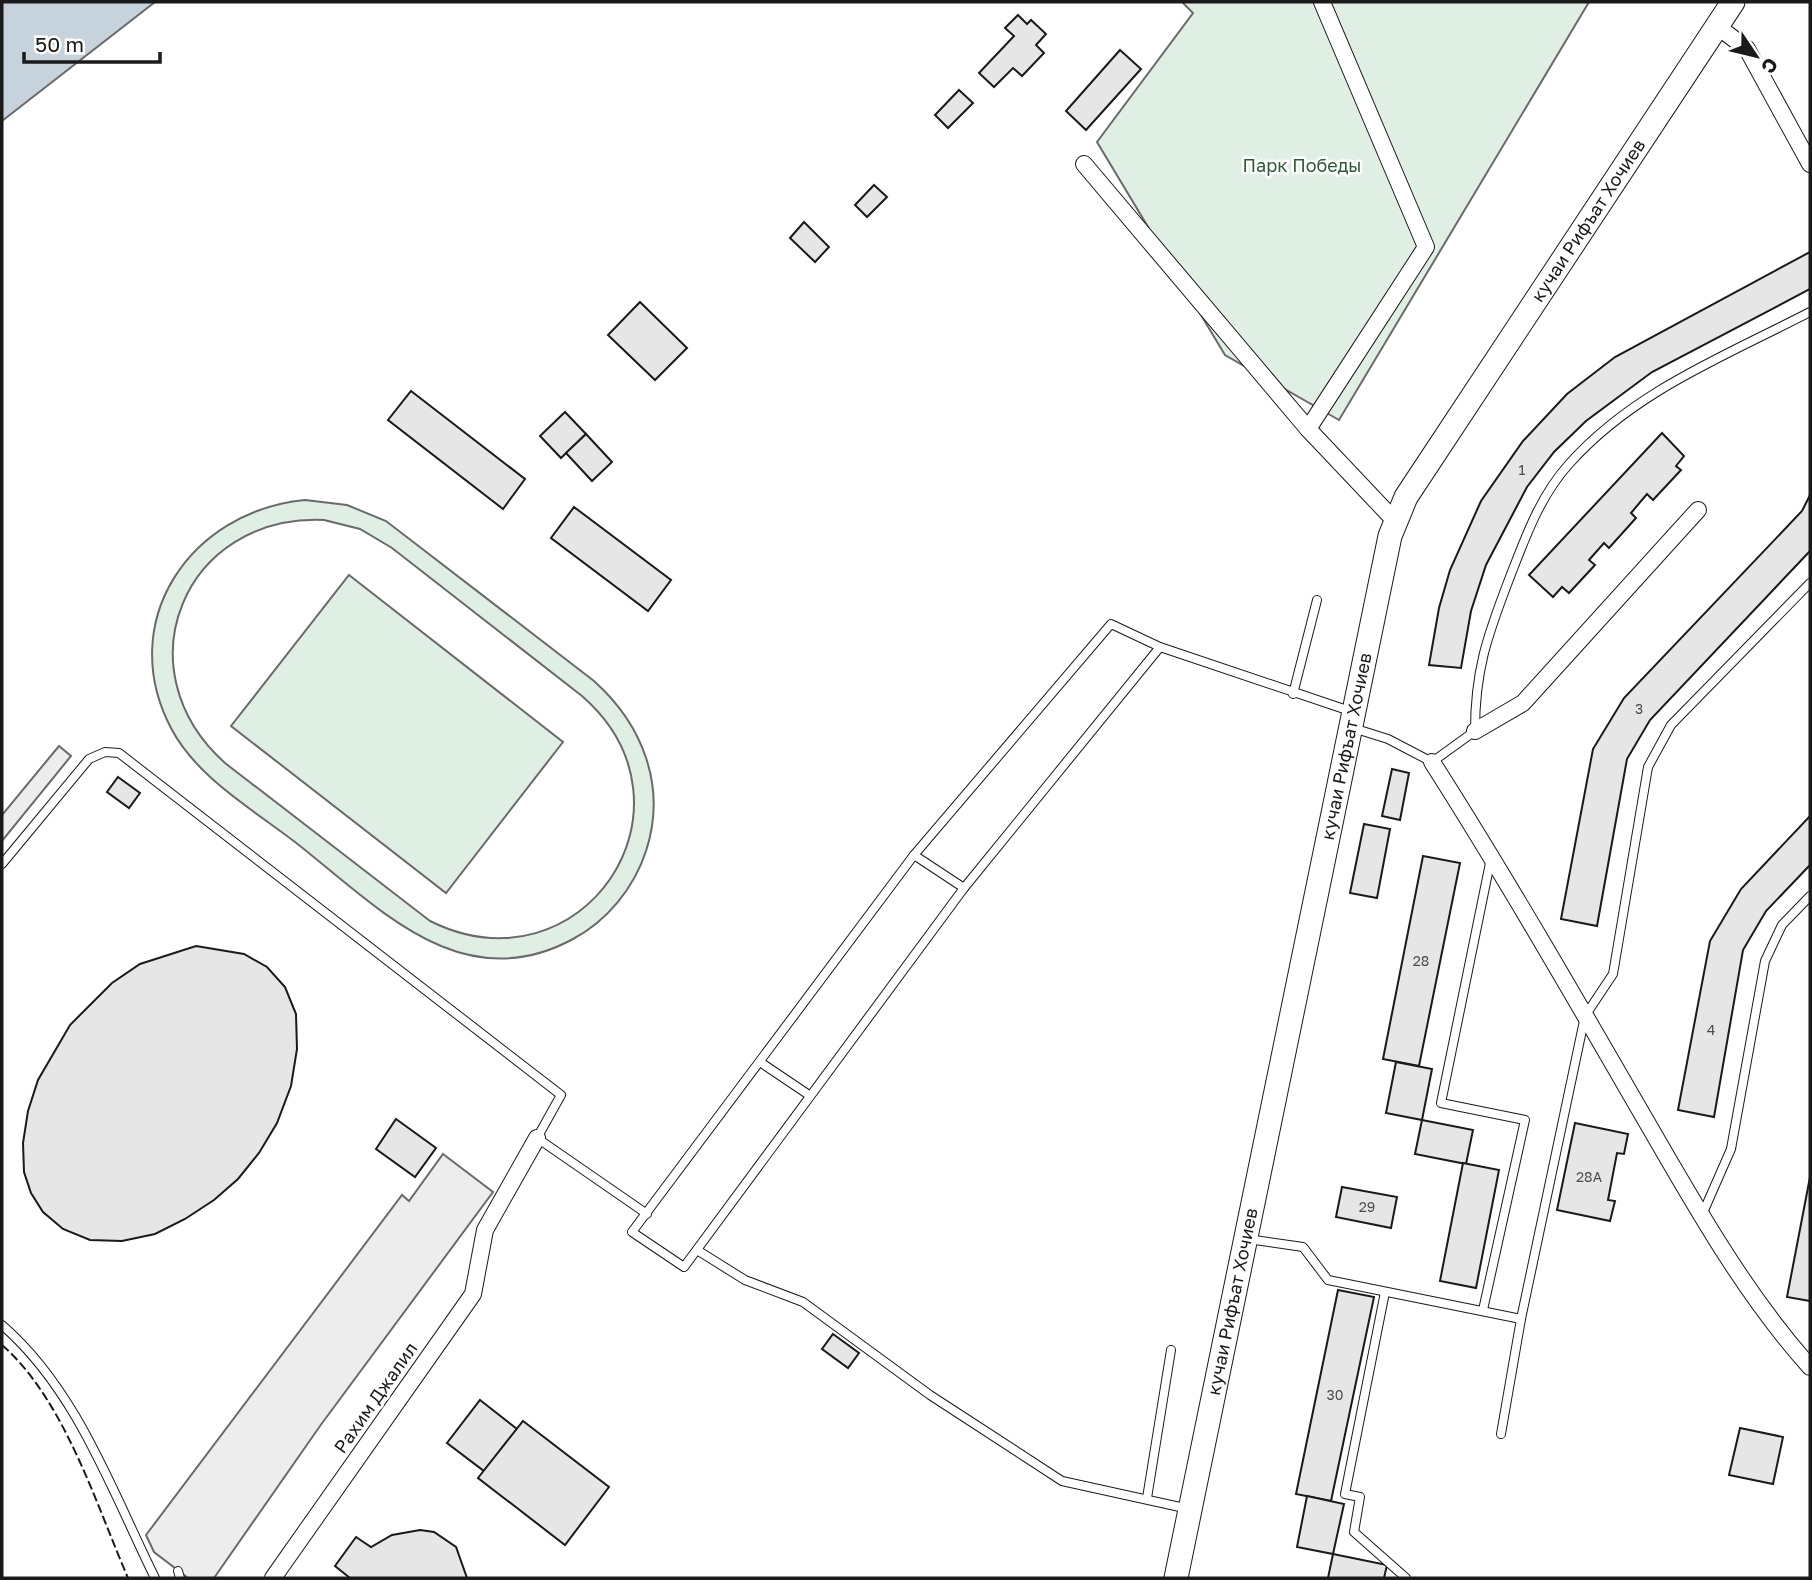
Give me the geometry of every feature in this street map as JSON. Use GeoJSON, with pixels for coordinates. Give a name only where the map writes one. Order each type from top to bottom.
{"type":"FeatureCollection","features":[{"type":"Feature","properties":{"kind":"main road","name":"кучаи Рифъат Хочиев"},"geometry":{"type":"LineString","coordinates":[[1176,1578],[1383,564],[1396,522],[1406,497],[1733,2]]}},
{"type":"Feature","properties":{"kind":"street"},"geometry":{"type":"LineString","coordinates":[[1308,429],[1426,247],[1322,2]]}},
{"type":"Feature","properties":{"kind":"street"},"geometry":{"type":"LineString","coordinates":[[1717,26],[1747,49],[1810,164]]}},
{"type":"Feature","properties":{"kind":"street"},"geometry":{"type":"LineString","coordinates":[[1084,164],[1308,429],[1396,522]]}},
{"type":"Feature","properties":{"kind":"street"},"geometry":{"type":"LineString","coordinates":[[1475,731],[1522,703],[1698,510]]}},
{"type":"Feature","properties":{"kind":"street"},"geometry":{"type":"LineString","coordinates":[[1432,762],[1492,855],[1702,1217],[1785,1339],[1810,1367]]}},
{"type":"Feature","properties":{"kind":"street","name":"Рахим Джалил"},"geometry":{"type":"LineString","coordinates":[[273,1578],[473,1294],[485,1230],[537,1138]]}},
{"type":"Feature","properties":{"kind":"lane"},"geometry":{"type":"LineString","coordinates":[[1160,647],[964,888],[684,1267],[632,1232],[914,855],[1111,624],[1160,647],[1293,694],[1351,719],[1432,762],[1475,731],[1478,667],[1497,609],[1525,538],[1546,496],[1568,465],[1643,398],[1810,312]]}},
{"type":"Feature","properties":{"kind":"lane"},"geometry":{"type":"LineString","coordinates":[[1501,1434],[1521,1319],[1585,1016],[1613,974],[1648,767],[1671,725],[1810,583]]}},
{"type":"Feature","properties":{"kind":"lane"},"geometry":{"type":"LineString","coordinates":[[1293,694],[1317,600]]}},
{"type":"Feature","properties":{"kind":"lane"},"geometry":{"type":"LineString","coordinates":[[2,864],[89,760],[105,752],[119,753],[561,1095],[537,1138],[647,1213]]}},
{"type":"Feature","properties":{"kind":"lane"},"geometry":{"type":"LineString","coordinates":[[914,855],[964,888]]}},
{"type":"Feature","properties":{"kind":"lane"},"geometry":{"type":"LineString","coordinates":[[1483,1310],[1525,1120],[1441,1103],[1492,855]]}},
{"type":"Feature","properties":{"kind":"lane"},"geometry":{"type":"LineString","coordinates":[[1702,1217],[1731,1149],[1765,961],[1782,925],[1810,896]]}},
{"type":"Feature","properties":{"kind":"lane"},"geometry":{"type":"LineString","coordinates":[[760,1062],[809,1095]]}},
{"type":"Feature","properties":{"kind":"lane"},"geometry":{"type":"LineString","coordinates":[[1244,1239],[1303,1247],[1328,1280],[1521,1319]]}},
{"type":"Feature","properties":{"kind":"lane"},"geometry":{"type":"LineString","coordinates":[[696,1250],[745,1280],[803,1302],[930,1395],[1062,1481],[1147,1498],[1190,1510]]}},
{"type":"Feature","properties":{"kind":"lane"},"geometry":{"type":"LineString","coordinates":[[1385,1292],[1345,1494],[1360,1497],[1354,1532],[1406,1578]]}},
{"type":"Feature","properties":{"kind":"lane"},"geometry":{"type":"LineString","coordinates":[[2,1325],[47,1371],[70,1406],[155,1578]]}},
{"type":"Feature","properties":{"kind":"lane"},"geometry":{"type":"LineString","coordinates":[[1147,1498],[1171,1350]]}},
{"type":"Feature","properties":{"kind":"green space","name":"Парк Победы"},"geometry":{"type":"Polygon","coordinates":[[[1182,2],[1589,2],[1339,420],[1225,355],[1097,142],[1193,13],[1182,2]]]}},
{"type":"Feature","properties":{"kind":"green space"},"geometry":{"type":"Polygon","coordinates":[[[305,500],[347,505],[386,521],[594,681],[611,698],[638,737],[652,781],[654,804],[652,827],[641,865],[618,902],[597,923],[573,939],[532,955],[494,959],[457,952],[423,937],[389,917],[227,792],[183,747],[172,730],[156,690],[152,650],[158,613],[174,579],[197,549],[228,525],[264,509],[305,500]],[[324,520],[275,525],[235,542],[203,569],[183,604],[173,643],[176,685],[193,725],[225,763],[430,921],[485,937],[536,933],[578,912],[611,878],[630,836],[633,789],[618,741],[582,696],[392,548],[360,529],[324,520]]]}},
{"type":"Feature","properties":{"kind":"green space"},"geometry":{"type":"Polygon","coordinates":[[[349,575],[563,742],[446,893],[231,726],[349,575]]]}},
{"type":"Feature","properties":{"kind":"shaded area"},"geometry":{"type":"Polygon","coordinates":[[[2,2],[155,2],[2,121],[2,2]]]}},
{"type":"Feature","properties":{"kind":"shaded area"},"geometry":{"type":"Polygon","coordinates":[[[59,746],[71,756],[2,841],[2,815],[59,746]]]}},
{"type":"Feature","properties":{"kind":"shaded area"},"geometry":{"type":"Polygon","coordinates":[[[443,1154],[493,1192],[320,1426],[214,1578],[188,1578],[154,1552],[146,1535],[402,1195],[409,1201],[443,1154]]]}},
{"type":"Feature","properties":{"kind":"building"},"geometry":{"type":"Polygon","coordinates":[[[1018,15],[1027,24],[1031,20],[1046,34],[1036,45],[1044,53],[1022,76],[1013,68],[994,87],[979,73],[1014,36],[1005,28],[1018,15]]]}},
{"type":"Feature","properties":{"kind":"building"},"geometry":{"type":"Polygon","coordinates":[[[1120,50],[1141,69],[1086,130],[1066,111],[1120,50]]]}},
{"type":"Feature","properties":{"kind":"building"},"geometry":{"type":"Polygon","coordinates":[[[959,90],[973,103],[948,128],[935,115],[959,90]]]}},
{"type":"Feature","properties":{"kind":"building"},"geometry":{"type":"Polygon","coordinates":[[[874,185],[887,197],[867,217],[855,205],[874,185]]]}},
{"type":"Feature","properties":{"kind":"building"},"geometry":{"type":"Polygon","coordinates":[[[804,222],[829,247],[815,262],[790,238],[804,222]]]}},
{"type":"Feature","properties":{"kind":"building"},"geometry":{"type":"Polygon","coordinates":[[[1810,252],[1810,289],[1652,372],[1586,421],[1554,452],[1527,487],[1486,565],[1471,611],[1461,668],[1429,665],[1439,608],[1450,570],[1481,501],[1523,441],[1567,394],[1615,357],[1810,252]]]}},
{"type":"Feature","properties":{"kind":"building"},"geometry":{"type":"Polygon","coordinates":[[[640,302],[687,348],[655,380],[608,335],[640,302]]]}},
{"type":"Feature","properties":{"kind":"building"},"geometry":{"type":"Polygon","coordinates":[[[411,391],[525,479],[503,509],[388,420],[411,391]]]}},
{"type":"Feature","properties":{"kind":"building"},"geometry":{"type":"Polygon","coordinates":[[[565,412],[586,434],[561,458],[540,436],[565,412]]]}},
{"type":"Feature","properties":{"kind":"building"},"geometry":{"type":"Polygon","coordinates":[[[1662,433],[1684,456],[1676,466],[1681,470],[1653,500],[1647,494],[1631,513],[1636,518],[1609,548],[1604,543],[1589,560],[1595,565],[1569,593],[1562,587],[1553,597],[1529,575],[1662,433]]]}},
{"type":"Feature","properties":{"kind":"building"},"geometry":{"type":"Polygon","coordinates":[[[586,434],[612,462],[592,481],[566,453],[586,434]]]}},
{"type":"Feature","properties":{"kind":"building"},"geometry":{"type":"Polygon","coordinates":[[[1810,495],[1810,551],[1650,720],[1627,759],[1597,926],[1561,919],[1593,749],[1624,698],[1802,511],[1810,495]]]}},
{"type":"Feature","properties":{"kind":"building"},"geometry":{"type":"Polygon","coordinates":[[[574,507],[671,580],[648,611],[551,538],[574,507]]]}},
{"type":"Feature","properties":{"kind":"building"},"geometry":{"type":"Polygon","coordinates":[[[1392,769],[1409,773],[1400,820],[1382,816],[1392,769]]]}},
{"type":"Feature","properties":{"kind":"building"},"geometry":{"type":"Polygon","coordinates":[[[118,777],[140,793],[129,808],[107,792],[118,777]]]}},
{"type":"Feature","properties":{"kind":"building"},"geometry":{"type":"Polygon","coordinates":[[[1810,816],[1810,865],[1766,911],[1743,950],[1714,1117],[1678,1110],[1710,941],[1741,889],[1810,816]]]}},
{"type":"Feature","properties":{"kind":"building"},"geometry":{"type":"Polygon","coordinates":[[[1364,824],[1390,829],[1377,898],[1350,893],[1364,824]]]}},
{"type":"Feature","properties":{"kind":"building"},"geometry":{"type":"Polygon","coordinates":[[[1423,856],[1460,863],[1419,1066],[1383,1059],[1423,856]]]}},
{"type":"Feature","properties":{"kind":"building"},"geometry":{"type":"Polygon","coordinates":[[[196,946],[244,954],[267,967],[285,987],[296,1014],[297,1049],[291,1086],[277,1123],[259,1153],[238,1179],[214,1200],[155,1234],[122,1241],[90,1240],[63,1229],[43,1212],[31,1193],[24,1172],[23,1143],[28,1111],[38,1080],[70,1025],[112,983],[140,964],[196,946]]]}},
{"type":"Feature","properties":{"kind":"building"},"geometry":{"type":"Polygon","coordinates":[[[1396,1062],[1432,1069],[1422,1120],[1386,1113],[1396,1062]]]}},
{"type":"Feature","properties":{"kind":"building"},"geometry":{"type":"Polygon","coordinates":[[[396,1119],[436,1148],[415,1177],[376,1149],[396,1119]]]}},
{"type":"Feature","properties":{"kind":"building"},"geometry":{"type":"Polygon","coordinates":[[[1422,1120],[1473,1130],[1466,1164],[1415,1154],[1422,1120]]]}},
{"type":"Feature","properties":{"kind":"building"},"geometry":{"type":"Polygon","coordinates":[[[1575,1123],[1628,1134],[1624,1154],[1617,1153],[1608,1200],[1615,1201],[1610,1221],[1557,1210],[1575,1123]]]}},
{"type":"Feature","properties":{"kind":"building"},"geometry":{"type":"Polygon","coordinates":[[[1463,1163],[1499,1170],[1476,1288],[1440,1281],[1463,1163]]]}},
{"type":"Feature","properties":{"kind":"building"},"geometry":{"type":"Polygon","coordinates":[[[1810,1177],[1810,1301],[1787,1297],[1810,1177]]]}},
{"type":"Feature","properties":{"kind":"building"},"geometry":{"type":"Polygon","coordinates":[[[1342,1187],[1397,1197],[1391,1228],[1336,1217],[1342,1187]]]}},
{"type":"Feature","properties":{"kind":"building"},"geometry":{"type":"Polygon","coordinates":[[[1338,1290],[1374,1297],[1331,1501],[1296,1494],[1338,1290]]]}},
{"type":"Feature","properties":{"kind":"building"},"geometry":{"type":"Polygon","coordinates":[[[833,1334],[859,1353],[848,1368],[822,1349],[833,1334]]]}},
{"type":"Feature","properties":{"kind":"building"},"geometry":{"type":"Polygon","coordinates":[[[480,1400],[517,1429],[484,1471],[447,1443],[480,1400]]]}},
{"type":"Feature","properties":{"kind":"building"},"geometry":{"type":"Polygon","coordinates":[[[523,1421],[609,1487],[565,1545],[478,1478],[523,1421]]]}},
{"type":"Feature","properties":{"kind":"building"},"geometry":{"type":"Polygon","coordinates":[[[1740,1428],[1783,1437],[1773,1484],[1729,1475],[1740,1428]]]}},
{"type":"Feature","properties":{"kind":"building"},"geometry":{"type":"Polygon","coordinates":[[[1307,1496],[1344,1504],[1333,1554],[1297,1547],[1307,1496]]]}},
{"type":"Feature","properties":{"kind":"building"},"geometry":{"type":"Polygon","coordinates":[[[420,1530],[434,1532],[456,1547],[467,1578],[350,1578],[335,1566],[356,1537],[371,1547],[392,1535],[420,1530]]]}},
{"type":"Feature","properties":{"kind":"building"},"geometry":{"type":"Polygon","coordinates":[[[1333,1554],[1387,1565],[1384,1578],[1328,1578],[1333,1554]]]}},
{"type":"Feature","properties":{"kind":"fence"},"geometry":{"type":"LineString","coordinates":[[2,1345],[24,1367],[61,1423],[128,1578]]}}]}
